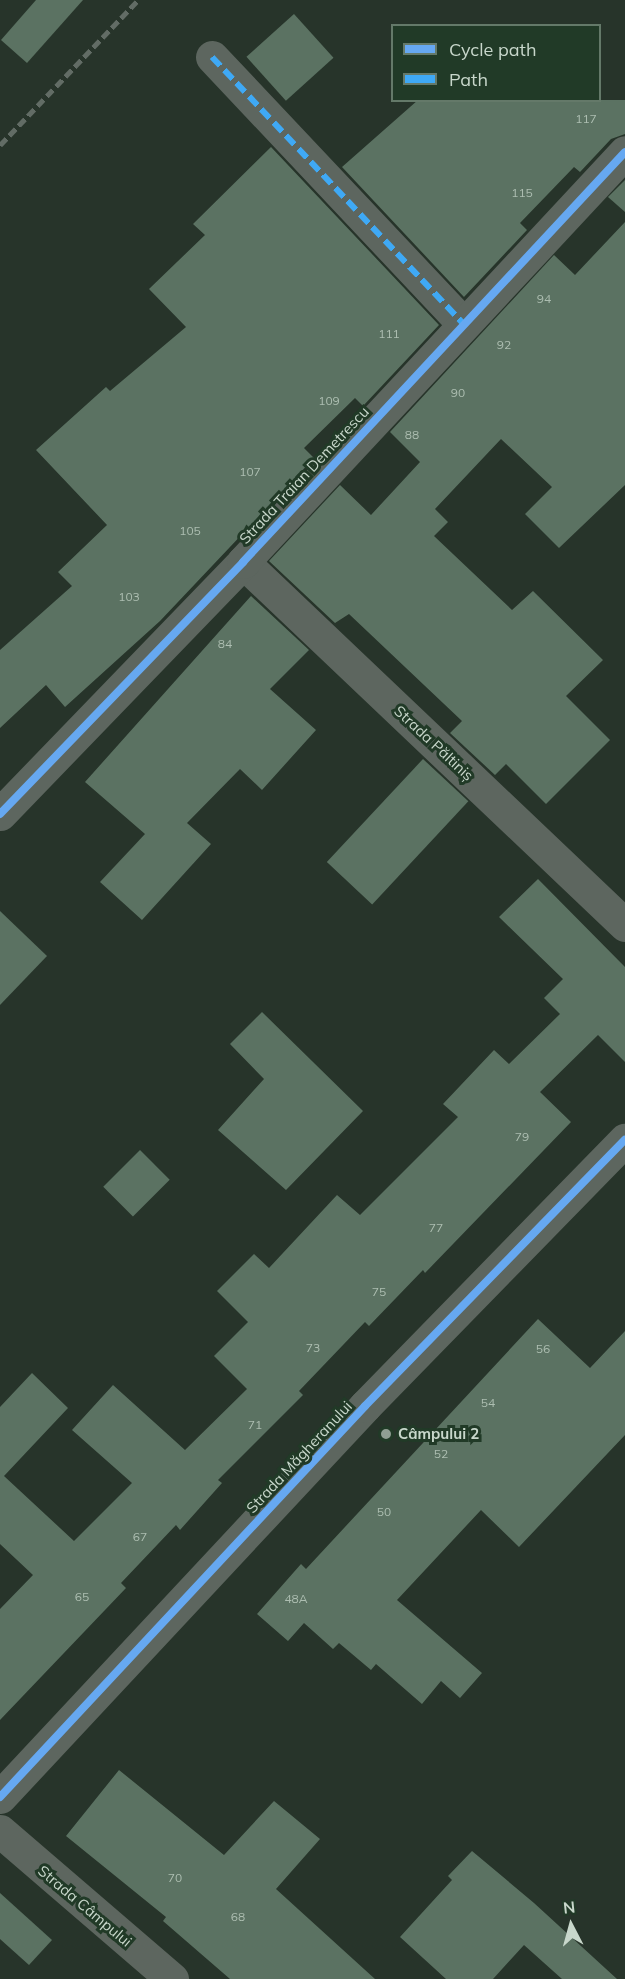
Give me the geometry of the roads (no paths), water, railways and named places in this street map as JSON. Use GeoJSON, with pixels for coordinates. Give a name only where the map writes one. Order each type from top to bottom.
{"type":"FeatureCollection","features":[{"type":"Feature","properties":{"kind":"street"},"geometry":{"type":"LineString","coordinates":[[212,57],[463,323]]}},
{"type":"Feature","properties":{"kind":"street","name":"Strada Traian Demetrescu"},"geometry":{"type":"LineString","coordinates":[[0,814],[243,562],[463,323],[625,152]]}},
{"type":"Feature","properties":{"kind":"street","name":"Strada Păltiniș"},"geometry":{"type":"LineString","coordinates":[[243,562],[625,925]]}},
{"type":"Feature","properties":{"kind":"street","name":"Strada Măgheranului"},"geometry":{"type":"LineString","coordinates":[[0,1797],[365,1406],[625,1140]]}},
{"type":"Feature","properties":{"kind":"street","name":"Strada Câmpului"},"geometry":{"type":"LineString","coordinates":[[0,1831],[172,1979]]}},
{"type":"Feature","properties":{"kind":"railway"},"geometry":{"type":"LineString","coordinates":[[0,145],[138,0]]}},
{"type":"Feature","properties":{"kind":"place","name":"Câmpului 2"},"geometry":{"type":"Point","coordinates":[386,1434]}}]}
